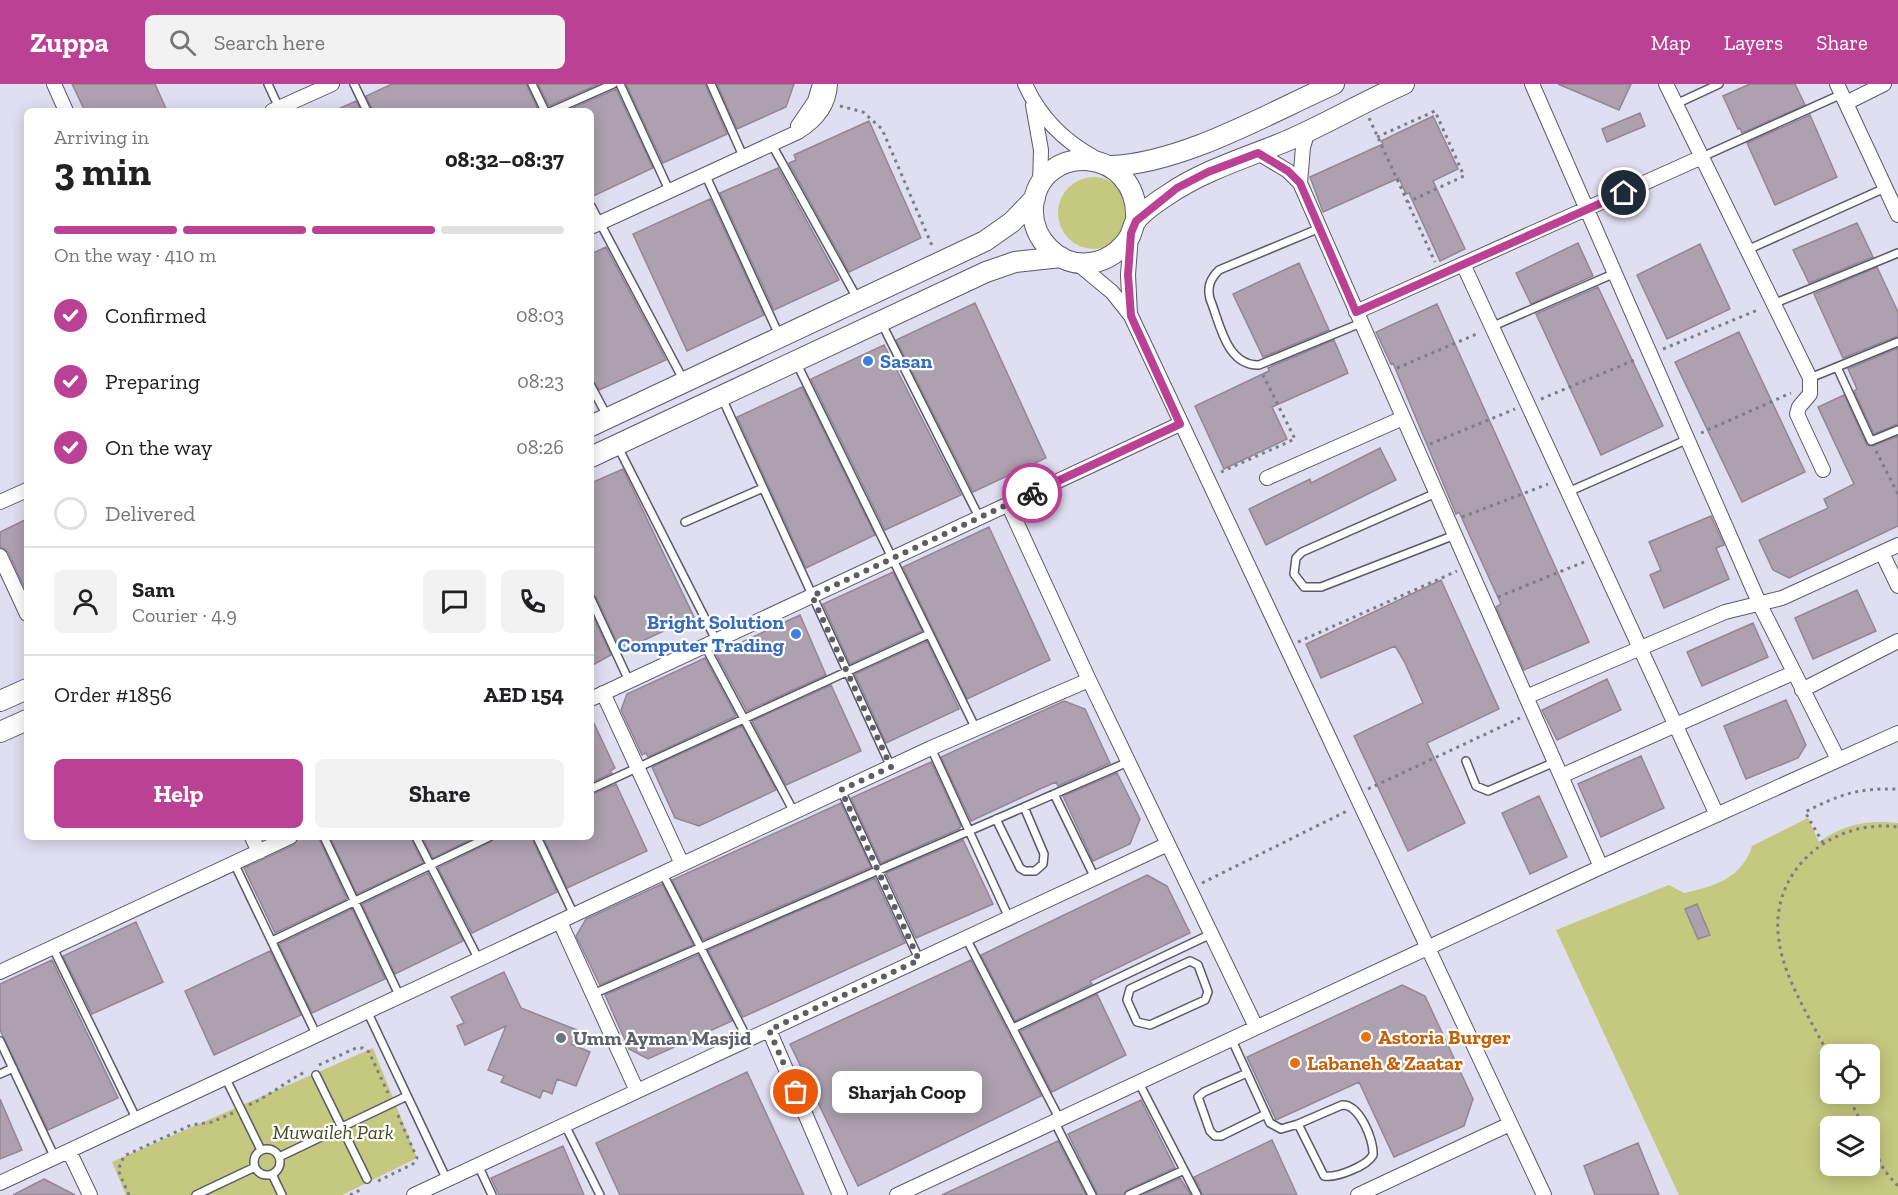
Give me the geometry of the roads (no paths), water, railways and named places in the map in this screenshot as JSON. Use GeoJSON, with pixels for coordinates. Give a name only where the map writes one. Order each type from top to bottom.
{"type":"FeatureCollection","features":[{"type":"Feature","properties":{"kind":"main road"},"geometry":{"type":"LineString","coordinates":[[594,442],[609,432],[600,422],[999,232],[1037,191],[1047,175],[1067,162],[1078,160],[1106,164],[1168,157],[1334,84]]}},
{"type":"Feature","properties":{"kind":"main road"},"geometry":{"type":"LineString","coordinates":[[594,456],[1001,267],[1069,260],[1103,260],[1115,254],[1133,227],[1162,198],[1192,180],[1308,131],[1404,84]]}},
{"type":"Feature","properties":{"kind":"main road"},"geometry":{"type":"LineString","coordinates":[[1106,164],[1129,184],[1134,195],[1133,227]]}},
{"type":"Feature","properties":{"kind":"main road"},"geometry":{"type":"LineString","coordinates":[[1037,191],[1034,221],[1037,232],[1051,251],[1069,260]]}},
{"type":"Feature","properties":{"kind":"main road"},"geometry":{"type":"LineString","coordinates":[[0,701],[24,690]]}},
{"type":"Feature","properties":{"kind":"main road"},"geometry":{"type":"LineString","coordinates":[[0,732],[24,721]]}},
{"type":"Feature","properties":{"kind":"street"},"geometry":{"type":"LineString","coordinates":[[54,84],[65,108]]}},
{"type":"Feature","properties":{"kind":"street"},"geometry":{"type":"LineString","coordinates":[[280,108],[332,84]]}},
{"type":"Feature","properties":{"kind":"street"},"geometry":{"type":"LineString","coordinates":[[784,137],[809,111],[820,84]]}},
{"type":"Feature","properties":{"kind":"street"},"geometry":{"type":"LineString","coordinates":[[595,225],[809,125],[826,103],[830,84]]}},
{"type":"Feature","properties":{"kind":"street"},"geometry":{"type":"LineString","coordinates":[[1025,84],[1032,100],[1041,150],[1037,191]]}},
{"type":"Feature","properties":{"kind":"street"},"geometry":{"type":"LineString","coordinates":[[1532,84],[1613,274],[1760,605],[1838,759]]}},
{"type":"Feature","properties":{"kind":"street"},"geometry":{"type":"LineString","coordinates":[[1666,84],[1810,381],[1810,394],[1799,407],[1797,414],[1823,470]]}},
{"type":"Feature","properties":{"kind":"street"},"geometry":{"type":"LineString","coordinates":[[1884,84],[1842,94],[1898,215]]}},
{"type":"Feature","properties":{"kind":"street"},"geometry":{"type":"LineString","coordinates":[[1032,100],[1055,129],[1106,164]]}},
{"type":"Feature","properties":{"kind":"street"},"geometry":{"type":"LineString","coordinates":[[1300,183],[1303,147],[1308,131]]}},
{"type":"Feature","properties":{"kind":"street"},"geometry":{"type":"LineString","coordinates":[[1258,153],[1288,171],[1300,183],[1601,867]]}},
{"type":"Feature","properties":{"kind":"street"},"geometry":{"type":"LineString","coordinates":[[1359,317],[1463,264],[1702,157]]}},
{"type":"Feature","properties":{"kind":"street"},"geometry":{"type":"LineString","coordinates":[[1131,316],[1128,275],[1133,227]]}},
{"type":"Feature","properties":{"kind":"street"},"geometry":{"type":"LineString","coordinates":[[1069,260],[1112,292],[1131,316],[1544,1195]]}},
{"type":"Feature","properties":{"kind":"street"},"geometry":{"type":"LineString","coordinates":[[1463,264],[1717,815]]}},
{"type":"Feature","properties":{"kind":"street"},"geometry":{"type":"LineString","coordinates":[[1267,478],[1403,418]]}},
{"type":"Feature","properties":{"kind":"street"},"geometry":{"type":"LineString","coordinates":[[682,864],[638,768],[597,696],[1180,424]]}},
{"type":"Feature","properties":{"kind":"street"},"geometry":{"type":"LineString","coordinates":[[0,502],[24,491]]}},
{"type":"Feature","properties":{"kind":"street"},"geometry":{"type":"LineString","coordinates":[[1008,504],[1089,680],[1256,1027]]}},
{"type":"Feature","properties":{"kind":"street"},"geometry":{"type":"LineString","coordinates":[[1526,697],[1725,612],[1782,598],[1898,545]]}},
{"type":"Feature","properties":{"kind":"street"},"geometry":{"type":"LineString","coordinates":[[1882,553],[1898,586]]}},
{"type":"Feature","properties":{"kind":"street"},"geometry":{"type":"LineString","coordinates":[[0,556],[24,608]]}},
{"type":"Feature","properties":{"kind":"street"},"geometry":{"type":"LineString","coordinates":[[1802,690],[1898,641]]}},
{"type":"Feature","properties":{"kind":"street"},"geometry":{"type":"LineString","coordinates":[[1561,776],[1793,673]]}},
{"type":"Feature","properties":{"kind":"street"},"geometry":{"type":"LineString","coordinates":[[0,1183],[931,748],[1089,680]]}},
{"type":"Feature","properties":{"kind":"street"},"geometry":{"type":"LineString","coordinates":[[897,1195],[1601,867],[1898,733]]}},
{"type":"Feature","properties":{"kind":"street"},"geometry":{"type":"LineString","coordinates":[[253,840],[259,852]]}},
{"type":"Feature","properties":{"kind":"street"},"geometry":{"type":"LineString","coordinates":[[0,972],[284,840]]}},
{"type":"Feature","properties":{"kind":"street"},"geometry":{"type":"LineString","coordinates":[[414,1195],[1168,844]]}},
{"type":"Feature","properties":{"kind":"street"},"geometry":{"type":"LineString","coordinates":[[560,922],[637,1091]]}},
{"type":"Feature","properties":{"kind":"street"},"geometry":{"type":"LineString","coordinates":[[769,1030],[840,1195]]}},
{"type":"Feature","properties":{"kind":"street"},"geometry":{"type":"LineString","coordinates":[[1358,1195],[1510,1124]]}},
{"type":"Feature","properties":{"kind":"street"},"geometry":{"type":"LineString","coordinates":[[69,1151],[90,1195]]}},
{"type":"Feature","properties":{"kind":"lane"},"geometry":{"type":"LineString","coordinates":[[268,84],[275,108]]}},
{"type":"Feature","properties":{"kind":"lane"},"geometry":{"type":"LineString","coordinates":[[354,84],[366,108]]}},
{"type":"Feature","properties":{"kind":"lane"},"geometry":{"type":"LineString","coordinates":[[532,84],[544,108]]}},
{"type":"Feature","properties":{"kind":"lane"},"geometry":{"type":"LineString","coordinates":[[559,108],[613,84]]}},
{"type":"Feature","properties":{"kind":"lane"},"geometry":{"type":"LineString","coordinates":[[620,84],[669,190]]}},
{"type":"Feature","properties":{"kind":"lane"},"geometry":{"type":"LineString","coordinates":[[711,84],[743,156]]}},
{"type":"Feature","properties":{"kind":"lane"},"geometry":{"type":"LineString","coordinates":[[1676,104],[1719,84]]}},
{"type":"Feature","properties":{"kind":"lane"},"geometry":{"type":"LineString","coordinates":[[1702,157],[1842,94]]}},
{"type":"Feature","properties":{"kind":"lane"},"geometry":{"type":"LineString","coordinates":[[771,143],[858,300]]}},
{"type":"Feature","properties":{"kind":"lane"},"geometry":{"type":"LineString","coordinates":[[705,174],[780,337]]}},
{"type":"Feature","properties":{"kind":"lane"},"geometry":{"type":"LineString","coordinates":[[1747,250],[1886,188]]}},
{"type":"Feature","properties":{"kind":"lane"},"geometry":{"type":"LineString","coordinates":[[595,225],[684,382]]}},
{"type":"Feature","properties":{"kind":"lane"},"geometry":{"type":"LineString","coordinates":[[1320,228],[1219,270],[1209,283],[1210,299],[1232,353],[1246,364],[1259,365],[1359,317]]}},
{"type":"Feature","properties":{"kind":"lane"},"geometry":{"type":"LineString","coordinates":[[1773,304],[1898,253]]}},
{"type":"Feature","properties":{"kind":"lane"},"geometry":{"type":"LineString","coordinates":[[1491,327],[1613,274]]}},
{"type":"Feature","properties":{"kind":"lane"},"geometry":{"type":"LineString","coordinates":[[880,322],[979,517]]}},
{"type":"Feature","properties":{"kind":"lane"},"geometry":{"type":"LineString","coordinates":[[1810,381],[1837,367],[1898,342]]}},
{"type":"Feature","properties":{"kind":"lane"},"geometry":{"type":"LineString","coordinates":[[795,361],[976,729]]}},
{"type":"Feature","properties":{"kind":"lane"},"geometry":{"type":"LineString","coordinates":[[1837,367],[1871,441],[1898,430]]}},
{"type":"Feature","properties":{"kind":"lane"},"geometry":{"type":"LineString","coordinates":[[721,396],[891,767]]}},
{"type":"Feature","properties":{"kind":"lane"},"geometry":{"type":"LineString","coordinates":[[594,398],[600,422]]}},
{"type":"Feature","properties":{"kind":"lane"},"geometry":{"type":"LineString","coordinates":[[1564,485],[1686,440]]}},
{"type":"Feature","properties":{"kind":"lane"},"geometry":{"type":"LineString","coordinates":[[617,445],[744,718],[794,812]]}},
{"type":"Feature","properties":{"kind":"lane"},"geometry":{"type":"LineString","coordinates":[[685,522],[763,488]]}},
{"type":"Feature","properties":{"kind":"lane"},"geometry":{"type":"LineString","coordinates":[[1436,493],[1302,552],[1296,558],[1294,574],[1304,587],[1321,587],[1452,529]]}},
{"type":"Feature","properties":{"kind":"lane"},"geometry":{"type":"LineString","coordinates":[[594,605],[629,681]]}},
{"type":"Feature","properties":{"kind":"lane"},"geometry":{"type":"LineString","coordinates":[[594,788],[929,634]]}},
{"type":"Feature","properties":{"kind":"lane"},"geometry":{"type":"LineString","coordinates":[[931,748],[1009,918]]}},
{"type":"Feature","properties":{"kind":"lane"},"geometry":{"type":"LineString","coordinates":[[1466,761],[1476,786],[1488,791],[1555,762]]}},
{"type":"Feature","properties":{"kind":"lane"},"geometry":{"type":"LineString","coordinates":[[593,994],[1128,762]]}},
{"type":"Feature","properties":{"kind":"lane"},"geometry":{"type":"LineString","coordinates":[[841,790],[919,960]]}},
{"type":"Feature","properties":{"kind":"lane"},"geometry":{"type":"LineString","coordinates":[[1054,794],[1095,878]]}},
{"type":"Feature","properties":{"kind":"lane"},"geometry":{"type":"LineString","coordinates":[[996,819],[1020,867],[1025,871],[1035,871],[1043,864],[1044,854],[1024,807]]}},
{"type":"Feature","properties":{"kind":"lane"},"geometry":{"type":"LineString","coordinates":[[325,840],[400,998]]}},
{"type":"Feature","properties":{"kind":"lane"},"geometry":{"type":"LineString","coordinates":[[418,840],[479,960]]}},
{"type":"Feature","properties":{"kind":"lane"},"geometry":{"type":"LineString","coordinates":[[272,941],[483,840]]}},
{"type":"Feature","properties":{"kind":"lane"},"geometry":{"type":"LineString","coordinates":[[538,840],[574,915]]}},
{"type":"Feature","properties":{"kind":"lane"},"geometry":{"type":"LineString","coordinates":[[234,863],[317,1036]]}},
{"type":"Feature","properties":{"kind":"lane"},"geometry":{"type":"LineString","coordinates":[[663,874],[748,1040]]}},
{"type":"Feature","properties":{"kind":"lane"},"geometry":{"type":"LineString","coordinates":[[1012,1028],[1211,934]]}},
{"type":"Feature","properties":{"kind":"lane"},"geometry":{"type":"LineString","coordinates":[[966,938],[1092,1195]]}},
{"type":"Feature","properties":{"kind":"lane"},"geometry":{"type":"LineString","coordinates":[[53,948],[137,1120]]}},
{"type":"Feature","properties":{"kind":"lane"},"geometry":{"type":"LineString","coordinates":[[1174,951],[1180,965]]}},
{"type":"Feature","properties":{"kind":"lane"},"geometry":{"type":"LineString","coordinates":[[1190,961],[1198,965],[1208,992],[1204,1000],[1150,1025],[1137,1022],[1127,1000],[1130,988],[1180,965],[1190,961]]}},
{"type":"Feature","properties":{"kind":"lane"},"geometry":{"type":"LineString","coordinates":[[368,1013],[447,1180]]}},
{"type":"Feature","properties":{"kind":"lane"},"geometry":{"type":"LineString","coordinates":[[1231,1038],[1266,1114],[1277,1128],[1286,1128],[1342,1106],[1350,1106],[1357,1111],[1373,1147],[1371,1158],[1366,1163],[1332,1176],[1324,1176],[1298,1124]]}},
{"type":"Feature","properties":{"kind":"lane"},"geometry":{"type":"LineString","coordinates":[[0,1042],[55,1158]]}},
{"type":"Feature","properties":{"kind":"lane"},"geometry":{"type":"LineString","coordinates":[[0,1074],[13,1068]]}},
{"type":"Feature","properties":{"kind":"lane"},"geometry":{"type":"LineString","coordinates":[[1247,1072],[1198,1097],[1210,1131],[1215,1136],[1221,1136],[1266,1114]]}},
{"type":"Feature","properties":{"kind":"lane"},"geometry":{"type":"LineString","coordinates":[[316,1075],[367,1179]]}},
{"type":"Feature","properties":{"kind":"lane"},"geometry":{"type":"LineString","coordinates":[[226,1079],[261,1150]]}},
{"type":"Feature","properties":{"kind":"lane"},"geometry":{"type":"LineString","coordinates":[[1138,1081],[1197,1195]]}},
{"type":"Feature","properties":{"kind":"lane"},"geometry":{"type":"LineString","coordinates":[[279,1157],[407,1096]]}},
{"type":"Feature","properties":{"kind":"lane"},"geometry":{"type":"LineString","coordinates":[[565,1125],[600,1195]]}},
{"type":"Feature","properties":{"kind":"lane"},"geometry":{"type":"LineString","coordinates":[[261,1150],[271,1150],[279,1157],[279,1167],[272,1174],[262,1174],[255,1167],[254,1157],[261,1150]]}},
{"type":"Feature","properties":{"kind":"lane"},"geometry":{"type":"LineString","coordinates":[[478,1165],[492,1195]]}},
{"type":"Feature","properties":{"kind":"lane"},"geometry":{"type":"LineString","coordinates":[[196,1195],[255,1167]]}},
{"type":"Feature","properties":{"kind":"lane"},"geometry":{"type":"LineString","coordinates":[[1129,1195],[1184,1170]]}},
{"type":"Feature","properties":{"kind":"lane"},"geometry":{"type":"LineString","coordinates":[[272,1174],[282,1195]]}},
{"type":"Feature","properties":{"kind":"place","name":"Sasan"},"geometry":{"type":"Point","coordinates":[868,361]}},
{"type":"Feature","properties":{"kind":"place","name":"Bright Solution Computer Trading"},"geometry":{"type":"Point","coordinates":[796,634]}},
{"type":"Feature","properties":{"kind":"place","name":"Astoria Burger"},"geometry":{"type":"Point","coordinates":[1366,1037]}},
{"type":"Feature","properties":{"kind":"place","name":"Umm Ayman Masjid"},"geometry":{"type":"Point","coordinates":[561,1038]}},
{"type":"Feature","properties":{"kind":"place","name":"Labaneh & Zaatar"},"geometry":{"type":"Point","coordinates":[1295,1063]}},
{"type":"Feature","properties":{"kind":"place","name":"Sharjah Coop"},"geometry":{"type":"Point","coordinates":[796,1092]}},
{"type":"Feature","properties":{"kind":"park label","name":"Muwaileh Park"},"geometry":{"type":"Point","coordinates":[333,1132]}}]}
